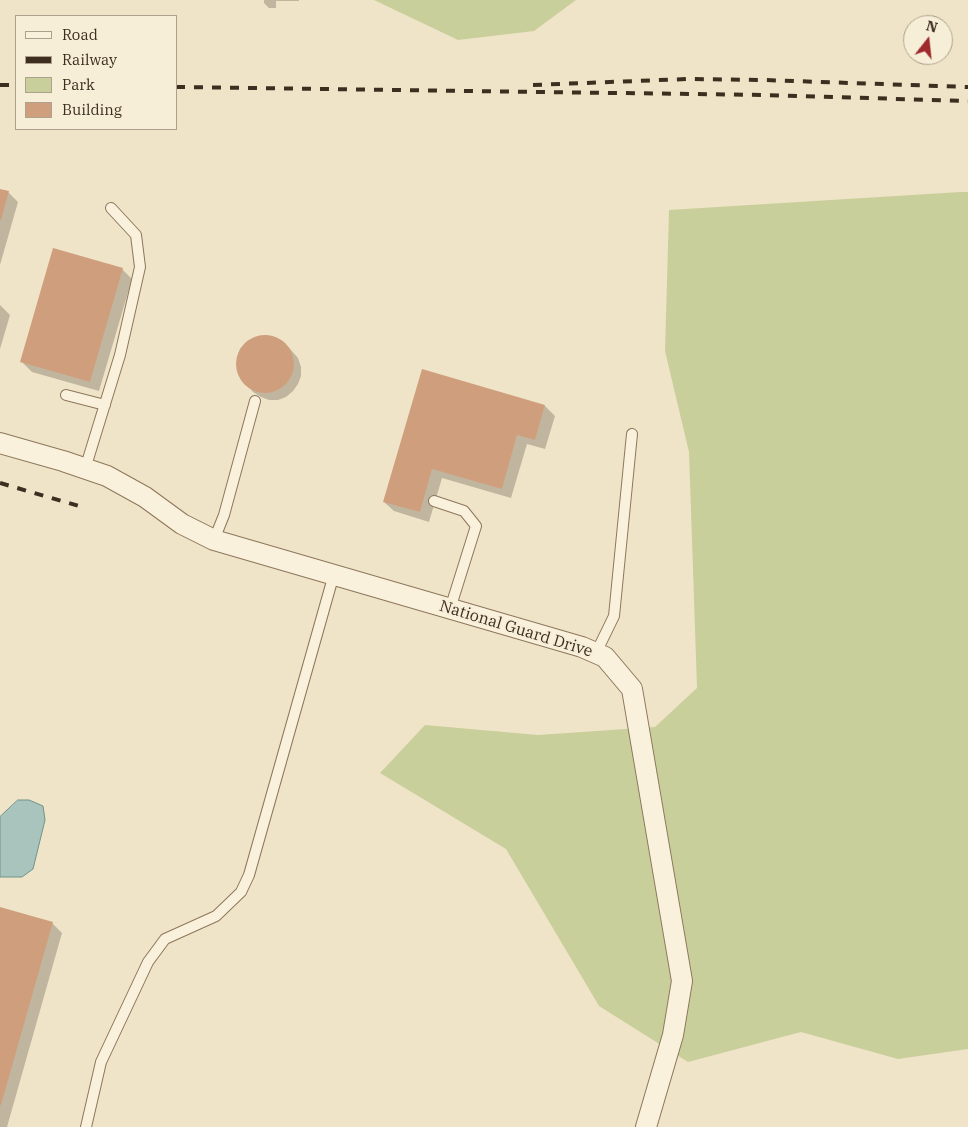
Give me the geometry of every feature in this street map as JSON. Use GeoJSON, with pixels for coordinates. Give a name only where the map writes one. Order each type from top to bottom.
{"type":"FeatureCollection","features":[{"type":"Feature","properties":{"kind":"street","name":"National Guard Drive"},"geometry":{"type":"LineString","coordinates":[[0,443],[107,476],[145,497],[182,524],[214,540],[582,647],[605,657],[632,689],[682,981],[673,1035],[646,1127]]}},
{"type":"Feature","properties":{"kind":"lane"},"geometry":{"type":"LineString","coordinates":[[85,468],[120,355],[140,267],[136,235],[111,208]]}},
{"type":"Feature","properties":{"kind":"lane"},"geometry":{"type":"LineString","coordinates":[[66,395],[105,405]]}},
{"type":"Feature","properties":{"kind":"lane"},"geometry":{"type":"LineString","coordinates":[[214,540],[224,515],[255,401]]}},
{"type":"Feature","properties":{"kind":"lane"},"geometry":{"type":"LineString","coordinates":[[596,653],[614,616],[632,434]]}},
{"type":"Feature","properties":{"kind":"lane"},"geometry":{"type":"LineString","coordinates":[[434,501],[464,511],[476,526],[450,608]]}},
{"type":"Feature","properties":{"kind":"lane"},"geometry":{"type":"LineString","coordinates":[[86,1127],[102,1062],[148,962],[165,939],[216,916],[241,892],[249,875],[334,574]]}},
{"type":"Feature","properties":{"kind":"green space"},"geometry":{"type":"Polygon","coordinates":[[[374,0],[576,0],[534,31],[458,40],[374,0]]]}},
{"type":"Feature","properties":{"kind":"green space"},"geometry":{"type":"Polygon","coordinates":[[[968,192],[968,1049],[898,1059],[801,1032],[688,1062],[599,1006],[506,849],[380,773],[425,725],[538,735],[655,727],[697,688],[689,452],[665,351],[669,210],[968,192]]]}},
{"type":"Feature","properties":{"kind":"water"},"geometry":{"type":"Polygon","coordinates":[[[18,800],[29,800],[43,806],[45,820],[33,869],[22,877],[0,877],[0,817],[18,800]]]}},
{"type":"Feature","properties":{"kind":"building"},"geometry":{"type":"Polygon","coordinates":[[[0,189],[9,191],[1,220],[0,220],[0,189]]]}},
{"type":"Feature","properties":{"kind":"building"},"geometry":{"type":"Polygon","coordinates":[[[53,248],[123,268],[90,382],[20,362],[53,248]]]}},
{"type":"Feature","properties":{"kind":"building"},"geometry":{"type":"Polygon","coordinates":[[[259,335],[271,335],[286,343],[294,358],[294,370],[286,385],[271,393],[259,393],[244,385],[236,370],[236,358],[244,343],[259,335]]]}},
{"type":"Feature","properties":{"kind":"building"},"geometry":{"type":"Polygon","coordinates":[[[422,369],[545,405],[535,440],[517,435],[502,489],[432,469],[420,512],[383,502],[422,369]]]}},
{"type":"Feature","properties":{"kind":"building"},"geometry":{"type":"Polygon","coordinates":[[[0,907],[53,922],[1,1105],[0,1105],[0,907]]]}},
{"type":"Feature","properties":{"kind":"railway"},"geometry":{"type":"LineString","coordinates":[[533,85],[687,79],[968,87]]}},
{"type":"Feature","properties":{"kind":"railway"},"geometry":{"type":"LineString","coordinates":[[0,85],[15,85]]}},
{"type":"Feature","properties":{"kind":"railway"},"geometry":{"type":"LineString","coordinates":[[178,87],[764,95],[968,101]]}},
{"type":"Feature","properties":{"kind":"railway"},"geometry":{"type":"LineString","coordinates":[[0,483],[79,506]]}}]}
